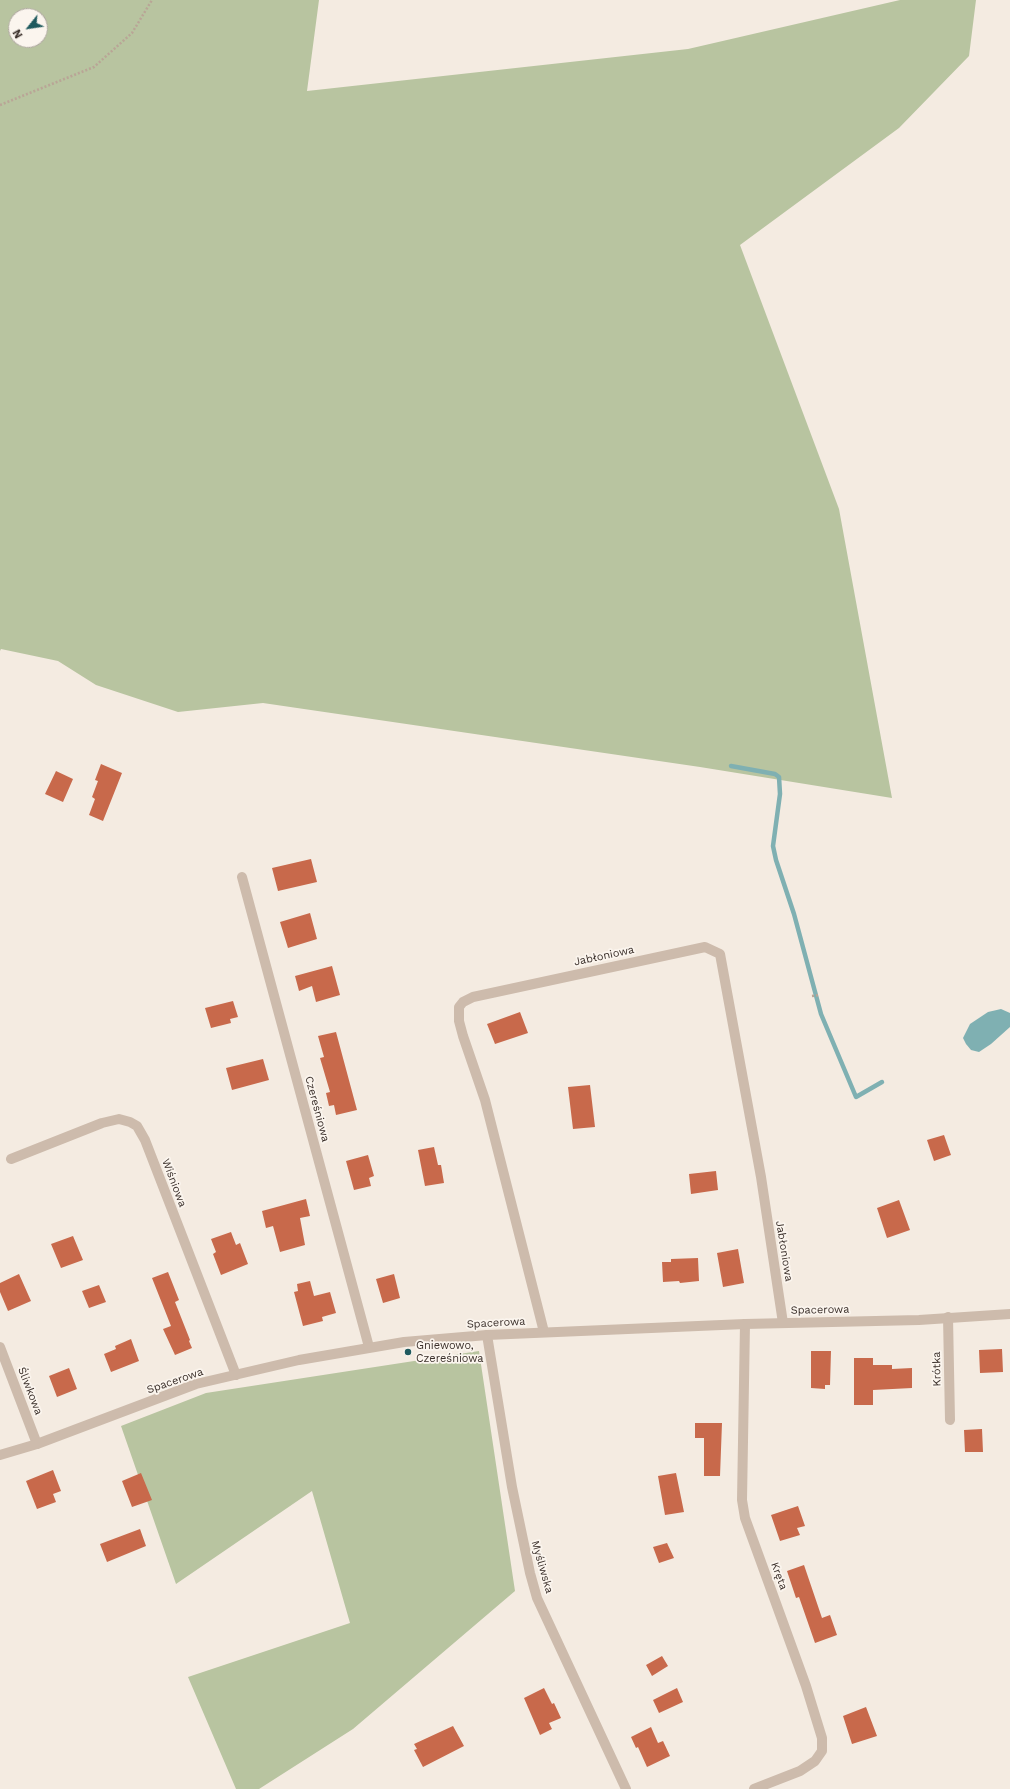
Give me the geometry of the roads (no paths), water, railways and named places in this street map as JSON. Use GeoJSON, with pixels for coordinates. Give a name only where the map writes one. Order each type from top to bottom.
{"type":"FeatureCollection","features":[{"type":"Feature","properties":{"kind":"street","name":"Czereśniowa"},"geometry":{"type":"LineString","coordinates":[[242,877],[369,1347]]}},
{"type":"Feature","properties":{"kind":"street","name":"Jabłoniowa"},"geometry":{"type":"LineString","coordinates":[[544,1332],[485,1100],[459,1021],[459,1007],[463,1002],[473,997],[705,947],[720,954],[761,1177],[783,1323]]}},
{"type":"Feature","properties":{"kind":"street","name":"Wiśniowa"},"geometry":{"type":"LineString","coordinates":[[11,1159],[102,1123],[119,1119],[137,1126],[145,1140],[236,1375]]}},
{"type":"Feature","properties":{"kind":"street","name":"Spacerowa"},"geometry":{"type":"LineString","coordinates":[[0,1455],[36,1444],[196,1384],[299,1360],[369,1347],[441,1338],[544,1332],[745,1324],[919,1320],[948,1317],[1005,1316],[1010,1314]]}},
{"type":"Feature","properties":{"kind":"street","name":"Krótka"},"geometry":{"type":"LineString","coordinates":[[948,1317],[950,1420]]}},
{"type":"Feature","properties":{"kind":"street","name":"Kręta"},"geometry":{"type":"LineString","coordinates":[[745,1324],[742,1500],[745,1518],[801,1671],[822,1738],[822,1751],[815,1761],[800,1771],[754,1789]]}},
{"type":"Feature","properties":{"kind":"street","name":"Myśliwska"},"geometry":{"type":"LineString","coordinates":[[487,1335],[513,1495],[530,1573],[538,1598],[626,1789]]}},
{"type":"Feature","properties":{"kind":"street","name":"Śliwkowa"},"geometry":{"type":"LineString","coordinates":[[0,1347],[36,1444]]}},
{"type":"Feature","properties":{"kind":"water"},"geometry":{"type":"Polygon","coordinates":[[[1001,1009],[1010,1013],[1010,1027],[991,1044],[979,1052],[971,1050],[963,1038],[970,1024],[988,1012],[1001,1009]]]}},
{"type":"Feature","properties":{"kind":"waterway"},"geometry":{"type":"LineString","coordinates":[[731,766],[775,774],[779,777],[780,794],[773,846],[776,860],[794,914],[821,1014],[856,1097],[882,1082]]}},
{"type":"Feature","properties":{"kind":"place","name":"Gniewowo, Czereśniowa"},"geometry":{"type":"Point","coordinates":[408,1352]}}]}
